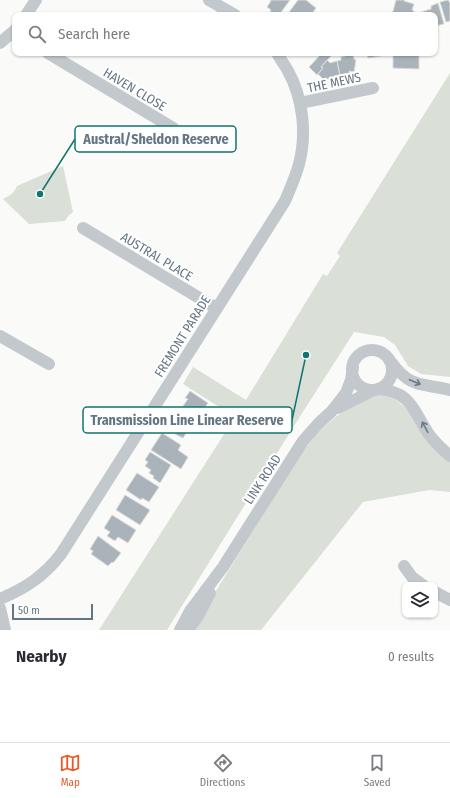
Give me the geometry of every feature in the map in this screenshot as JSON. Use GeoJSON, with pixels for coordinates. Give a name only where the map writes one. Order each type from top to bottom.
{"type":"FeatureCollection","features":[{"type":"Feature","properties":{"kind":"street"},"geometry":{"type":"LineString","coordinates":[[28,12],[36,0]]}},
{"type":"Feature","properties":{"kind":"street"},"geometry":{"type":"LineString","coordinates":[[209,0],[230,12]]}},
{"type":"Feature","properties":{"kind":"street"},"geometry":{"type":"LineString","coordinates":[[0,43],[12,33]]}},
{"type":"Feature","properties":{"kind":"street","name":"HAVEN CLOSE"},"geometry":{"type":"LineString","coordinates":[[53,56],[173,128],[182,142]]}},
{"type":"Feature","properties":{"kind":"street","name":"FREMONT PARADE"},"geometry":{"type":"LineString","coordinates":[[0,599],[18,592],[39,578],[51,567],[61,554],[284,201],[294,180],[299,164],[302,148],[302,123],[300,103],[288,71],[279,56]]}},
{"type":"Feature","properties":{"kind":"street","name":"THE MEWS"},"geometry":{"type":"LineString","coordinates":[[300,103],[373,88]]}},
{"type":"Feature","properties":{"kind":"street","name":"AUSTRAL PLACE"},"geometry":{"type":"LineString","coordinates":[[83,228],[216,308]]}},
{"type":"Feature","properties":{"kind":"street"},"geometry":{"type":"LineString","coordinates":[[0,336],[49,364]]}},
{"type":"Feature","properties":{"kind":"street"},"geometry":{"type":"LineString","coordinates":[[450,390],[413,382],[400,373],[384,354],[377,351],[366,352],[357,358],[353,368],[353,375],[358,384],[364,388],[392,392],[406,399],[416,412],[428,434],[450,456]]}},
{"type":"Feature","properties":{"kind":"street"},"geometry":{"type":"LineString","coordinates":[[375,390],[385,385],[391,378],[392,368],[389,359]]}},
{"type":"Feature","properties":{"kind":"street","name":"LINK ROAD"},"geometry":{"type":"LineString","coordinates":[[180,630],[190,611],[223,567],[303,441],[332,411],[348,390],[353,368]]}},
{"type":"Feature","properties":{"kind":"street","name":"LINK ROAD"},"geometry":{"type":"LineString","coordinates":[[332,411],[375,390]]}},
{"type":"Feature","properties":{"kind":"street"},"geometry":{"type":"LineString","coordinates":[[404,566],[412,577],[419,582]]}},
{"type":"Feature","properties":{"kind":"street","name":"LINK ROAD"},"geometry":{"type":"LineString","coordinates":[[188,630],[202,609],[223,567]]}},
{"type":"Feature","properties":{"kind":"street"},"geometry":{"type":"LineString","coordinates":[[438,594],[450,600]]}},
{"type":"Feature","properties":{"kind":"street"},"geometry":{"type":"LineString","coordinates":[[0,608],[5,630]]}},
{"type":"Feature","properties":{"kind":"shaded area"},"geometry":{"type":"Polygon","coordinates":[[[450,73],[450,377],[421,374],[408,366],[395,345],[384,337],[354,332],[167,630],[99,630],[235,417],[183,384],[193,367],[246,400],[323,274],[327,276],[340,256],[337,253],[450,73]]]}},
{"type":"Feature","properties":{"kind":"shaded area"},"geometry":{"type":"Polygon","coordinates":[[[63,166],[73,212],[65,221],[29,224],[3,199],[12,194],[17,186],[63,166]]]}},
{"type":"Feature","properties":{"kind":"shaded area"},"geometry":{"type":"Polygon","coordinates":[[[375,395],[396,400],[404,407],[411,414],[435,448],[450,462],[450,492],[429,490],[363,502],[261,630],[192,630],[299,456],[315,436],[336,417],[348,408],[375,395]]]}},
{"type":"Feature","properties":{"kind":"building"},"geometry":{"type":"Polygon","coordinates":[[[270,0],[290,0],[281,12],[270,12],[271,10],[267,7],[271,1],[270,0]]]}},
{"type":"Feature","properties":{"kind":"building"},"geometry":{"type":"Polygon","coordinates":[[[298,0],[306,0],[316,8],[313,12],[289,12],[298,0]]]}},
{"type":"Feature","properties":{"kind":"building"},"geometry":{"type":"Polygon","coordinates":[[[396,0],[405,0],[404,1],[414,4],[412,10],[414,12],[393,12],[396,0]]]}},
{"type":"Feature","properties":{"kind":"building"},"geometry":{"type":"Polygon","coordinates":[[[448,0],[450,3],[450,21],[446,22],[440,2],[448,0]]]}},
{"type":"Feature","properties":{"kind":"building"},"geometry":{"type":"Polygon","coordinates":[[[438,3],[444,24],[438,25],[438,12],[421,12],[431,9],[431,6],[438,3]]]}},
{"type":"Feature","properties":{"kind":"building"},"geometry":{"type":"Polygon","coordinates":[[[319,56],[331,56],[321,67],[323,68],[317,75],[309,67],[319,56]]]}},
{"type":"Feature","properties":{"kind":"building"},"geometry":{"type":"Polygon","coordinates":[[[354,56],[356,60],[354,72],[349,71],[350,73],[340,75],[337,61],[341,60],[341,57],[354,56]]]}},
{"type":"Feature","properties":{"kind":"building"},"geometry":{"type":"Polygon","coordinates":[[[368,56],[381,56],[368,58],[368,56]]]}},
{"type":"Feature","properties":{"kind":"building"},"geometry":{"type":"Polygon","coordinates":[[[393,56],[419,56],[419,69],[393,68],[393,56]]]}},
{"type":"Feature","properties":{"kind":"building"},"geometry":{"type":"Polygon","coordinates":[[[327,60],[330,63],[337,61],[340,75],[334,76],[335,78],[323,80],[318,74],[323,68],[321,67],[327,60]]]}},
{"type":"Feature","properties":{"kind":"building"},"geometry":{"type":"Polygon","coordinates":[[[190,391],[208,403],[197,420],[184,412],[186,408],[183,406],[188,399],[185,398],[190,391]]]}},
{"type":"Feature","properties":{"kind":"building"},"geometry":{"type":"Polygon","coordinates":[[[177,411],[198,424],[192,433],[188,430],[183,438],[175,434],[176,432],[170,428],[174,421],[171,420],[177,411]]]}},
{"type":"Feature","properties":{"kind":"building"},"geometry":{"type":"Polygon","coordinates":[[[162,433],[181,445],[178,450],[188,457],[181,469],[151,450],[162,433]]]}},
{"type":"Feature","properties":{"kind":"building"},"geometry":{"type":"Polygon","coordinates":[[[150,452],[171,465],[160,483],[153,478],[154,476],[149,473],[151,470],[145,466],[148,462],[145,460],[150,452]]]}},
{"type":"Feature","properties":{"kind":"building"},"geometry":{"type":"Polygon","coordinates":[[[137,473],[159,487],[149,502],[142,498],[141,500],[126,490],[137,473]]]}},
{"type":"Feature","properties":{"kind":"building"},"geometry":{"type":"Polygon","coordinates":[[[125,495],[150,510],[140,525],[116,510],[125,495]]]}},
{"type":"Feature","properties":{"kind":"building"},"geometry":{"type":"Polygon","coordinates":[[[112,515],[136,530],[128,543],[118,537],[115,541],[107,536],[110,532],[104,528],[112,515]]]}},
{"type":"Feature","properties":{"kind":"building"},"geometry":{"type":"Polygon","coordinates":[[[98,536],[121,553],[113,563],[112,562],[108,566],[91,554],[93,551],[90,549],[98,536]]]}},
{"type":"Feature","properties":{"kind":"place","name":"Austral/Sheldon Reserve"},"geometry":{"type":"Point","coordinates":[40,194]}},
{"type":"Feature","properties":{"kind":"place","name":"Transmission Line Linear Reserve"},"geometry":{"type":"Point","coordinates":[306,355]}}]}
